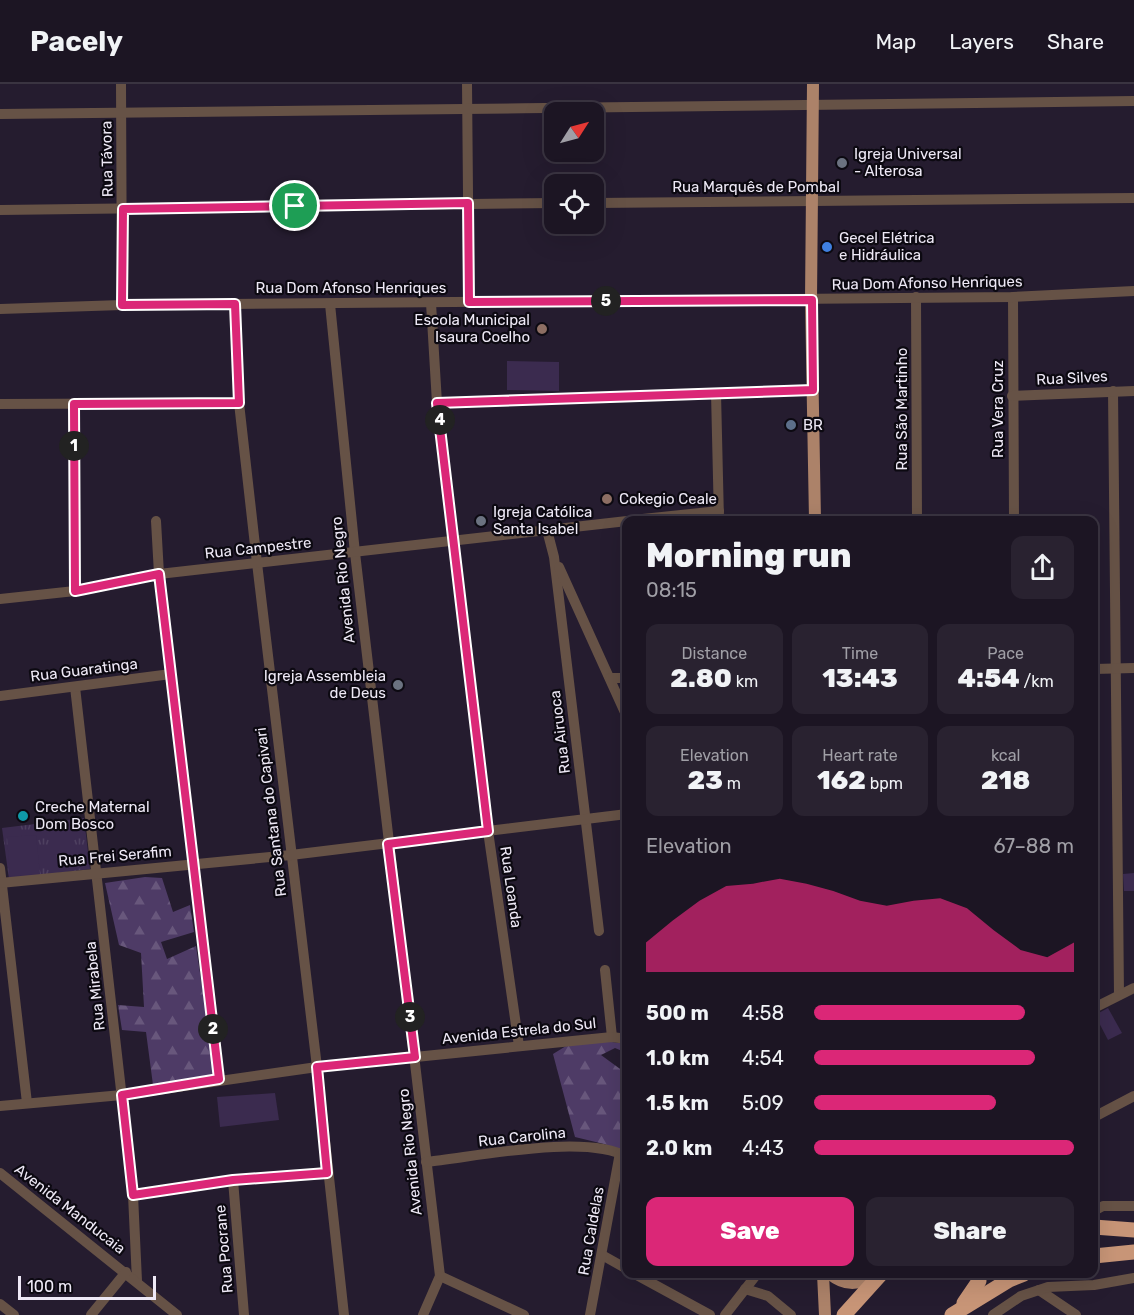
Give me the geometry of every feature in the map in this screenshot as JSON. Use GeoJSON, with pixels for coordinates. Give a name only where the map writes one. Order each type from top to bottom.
{"type":"FeatureCollection","features":[{"type":"Feature","properties":{"kind":"highway"},"geometry":{"type":"LineString","coordinates":[[1098,1227],[1134,1230]]}},
{"type":"Feature","properties":{"kind":"highway"},"geometry":{"type":"LineString","coordinates":[[1098,1256],[1134,1252]]}},
{"type":"Feature","properties":{"kind":"highway"},"geometry":{"type":"LineString","coordinates":[[844,1315],[876,1278]]}},
{"type":"Feature","properties":{"kind":"highway"},"geometry":{"type":"LineString","coordinates":[[955,1312],[979,1281],[979,1278]]}},
{"type":"Feature","properties":{"kind":"highway"},"geometry":{"type":"LineString","coordinates":[[955,1312],[1017,1278]]}},
{"type":"Feature","properties":{"kind":"main road"},"geometry":{"type":"LineString","coordinates":[[813,84],[812,300],[815,516]]}},
{"type":"Feature","properties":{"kind":"main road"},"geometry":{"type":"LineString","coordinates":[[823,1278],[825,1315]]}},
{"type":"Feature","properties":{"kind":"main road"},"geometry":{"type":"LineString","coordinates":[[836,1278],[855,1284],[872,1278]]}},
{"type":"Feature","properties":{"kind":"street","name":"Rua Távora"},"geometry":{"type":"LineString","coordinates":[[121,84],[122,305]]}},
{"type":"Feature","properties":{"kind":"street"},"geometry":{"type":"LineString","coordinates":[[467,84],[469,302]]}},
{"type":"Feature","properties":{"kind":"street"},"geometry":{"type":"LineString","coordinates":[[0,114],[467,107],[814,107],[1134,101]]}},
{"type":"Feature","properties":{"kind":"street","name":"Rua Marquês de Pombal"},"geometry":{"type":"LineString","coordinates":[[604,203],[1134,198]]}},
{"type":"Feature","properties":{"kind":"street"},"geometry":{"type":"LineString","coordinates":[[0,210],[544,203]]}},
{"type":"Feature","properties":{"kind":"street","name":"Rua Dom Afonso Henriques"},"geometry":{"type":"LineString","coordinates":[[0,309],[122,305],[1013,297],[1134,291]]}},
{"type":"Feature","properties":{"kind":"street","name":"Rua São Martinho"},"geometry":{"type":"LineString","coordinates":[[916,297],[917,516]]}},
{"type":"Feature","properties":{"kind":"street","name":"Rua Vera Cruz"},"geometry":{"type":"LineString","coordinates":[[1013,297],[1014,516]]}},
{"type":"Feature","properties":{"kind":"street","name":"Rua Loanda"},"geometry":{"type":"LineString","coordinates":[[430,303],[437,403],[488,831],[519,1047]]}},
{"type":"Feature","properties":{"kind":"street","name":"Rua Santana do Capivari"},"geometry":{"type":"LineString","coordinates":[[235,304],[239,403],[256,563],[317,1067],[344,1315]]}},
{"type":"Feature","properties":{"kind":"street","name":"Avenida Rio Negro"},"geometry":{"type":"LineString","coordinates":[[330,304],[355,553],[440,1276]]}},
{"type":"Feature","properties":{"kind":"street"},"geometry":{"type":"LineString","coordinates":[[437,403],[813,390]]}},
{"type":"Feature","properties":{"kind":"street"},"geometry":{"type":"LineString","coordinates":[[1113,391],[1119,995]]}},
{"type":"Feature","properties":{"kind":"street","name":"Rua Silves"},"geometry":{"type":"LineString","coordinates":[[1012,396],[1134,391]]}},
{"type":"Feature","properties":{"kind":"street"},"geometry":{"type":"LineString","coordinates":[[716,393],[719,516]]}},
{"type":"Feature","properties":{"kind":"street"},"geometry":{"type":"LineString","coordinates":[[0,404],[239,403]]}},
{"type":"Feature","properties":{"kind":"street"},"geometry":{"type":"LineString","coordinates":[[74,404],[75,591]]}},
{"type":"Feature","properties":{"kind":"street"},"geometry":{"type":"LineString","coordinates":[[156,520],[159,574],[219,1079]]}},
{"type":"Feature","properties":{"kind":"street","name":"Rua Campestre"},"geometry":{"type":"LineString","coordinates":[[0,599],[75,591],[159,574],[622,522]]}},
{"type":"Feature","properties":{"kind":"street","name":"Rua Airuoca"},"geometry":{"type":"LineString","coordinates":[[547,530],[554,557],[599,931]]}},
{"type":"Feature","properties":{"kind":"street"},"geometry":{"type":"LineString","coordinates":[[554,557],[622,706]]}},
{"type":"Feature","properties":{"kind":"street"},"geometry":{"type":"LineString","coordinates":[[1098,669],[1134,668]]}},
{"type":"Feature","properties":{"kind":"street","name":"Rua Guaratinga"},"geometry":{"type":"LineString","coordinates":[[0,696],[171,674]]}},
{"type":"Feature","properties":{"kind":"street"},"geometry":{"type":"LineString","coordinates":[[610,678],[622,678]]}},
{"type":"Feature","properties":{"kind":"street","name":"Rua Mirabela"},"geometry":{"type":"LineString","coordinates":[[75,687],[98,872],[133,1195],[137,1281]]}},
{"type":"Feature","properties":{"kind":"street","name":"Rua Frei Serafim"},"geometry":{"type":"LineString","coordinates":[[1,882],[291,855],[622,815]]}},
{"type":"Feature","properties":{"kind":"street"},"geometry":{"type":"LineString","coordinates":[[0,868],[27,1103]]}},
{"type":"Feature","properties":{"kind":"street"},"geometry":{"type":"LineString","coordinates":[[605,970],[612,1037]]}},
{"type":"Feature","properties":{"kind":"street"},"geometry":{"type":"LineString","coordinates":[[1098,1006],[1134,988]]}},
{"type":"Feature","properties":{"kind":"street","name":"Avenida Estrela do Sul"},"geometry":{"type":"LineString","coordinates":[[0,1106],[122,1095],[219,1079],[317,1067],[612,1037],[622,1038]]}},
{"type":"Feature","properties":{"kind":"street"},"geometry":{"type":"LineString","coordinates":[[1098,1115],[1134,1096]]}},
{"type":"Feature","properties":{"kind":"street","name":"Rua Carolina"},"geometry":{"type":"LineString","coordinates":[[426,1162],[568,1146],[606,1148],[622,1154]]}},
{"type":"Feature","properties":{"kind":"street","name":"Rua Caldelas"},"geometry":{"type":"LineString","coordinates":[[590,1315],[622,1164]]}},
{"type":"Feature","properties":{"kind":"street","name":"Avenida Manducaia"},"geometry":{"type":"LineString","coordinates":[[0,1173],[177,1315]]}},
{"type":"Feature","properties":{"kind":"street"},"geometry":{"type":"LineString","coordinates":[[133,1195],[233,1180],[327,1173]]}},
{"type":"Feature","properties":{"kind":"street","name":"Rua Pocrane"},"geometry":{"type":"LineString","coordinates":[[233,1180],[244,1315]]}},
{"type":"Feature","properties":{"kind":"street"},"geometry":{"type":"LineString","coordinates":[[1098,1209],[1103,1206],[1134,1206]]}},
{"type":"Feature","properties":{"kind":"street"},"geometry":{"type":"LineString","coordinates":[[602,1255],[622,1266]]}},
{"type":"Feature","properties":{"kind":"street"},"geometry":{"type":"LineString","coordinates":[[91,1315],[126,1272]]}},
{"type":"Feature","properties":{"kind":"street"},"geometry":{"type":"LineString","coordinates":[[423,1315],[440,1276],[524,1315]]}},
{"type":"Feature","properties":{"kind":"street"},"geometry":{"type":"LineString","coordinates":[[642,1278],[710,1315]]}},
{"type":"Feature","properties":{"kind":"street"},"geometry":{"type":"LineString","coordinates":[[725,1315],[754,1278]]}},
{"type":"Feature","properties":{"kind":"street"},"geometry":{"type":"LineString","coordinates":[[993,1315],[1021,1296],[1039,1290],[1134,1278]]}},
{"type":"Feature","properties":{"kind":"street"},"geometry":{"type":"LineString","coordinates":[[745,1289],[768,1296],[791,1315]]}},
{"type":"Feature","properties":{"kind":"street"},"geometry":{"type":"LineString","coordinates":[[1039,1290],[1076,1315]]}},
{"type":"Feature","properties":{"kind":"street"},"geometry":{"type":"LineString","coordinates":[[0,1304],[14,1315]]}},
{"type":"Feature","properties":{"kind":"green space"},"geometry":{"type":"Polygon","coordinates":[[[507,361],[559,362],[559,391],[507,390],[507,361]]]}},
{"type":"Feature","properties":{"kind":"green space"},"geometry":{"type":"Polygon","coordinates":[[[84,818],[90,869],[9,879],[2,828],[84,818]]]}},
{"type":"Feature","properties":{"kind":"green space"},"geometry":{"type":"Polygon","coordinates":[[[36,835],[40,874],[10,876],[7,837],[36,835]]]}},
{"type":"Feature","properties":{"kind":"green space"},"geometry":{"type":"Polygon","coordinates":[[[1134,873],[1134,891],[1124,891],[1123,874],[1134,873]]]}},
{"type":"Feature","properties":{"kind":"green space"},"geometry":{"type":"Polygon","coordinates":[[[145,877],[162,878],[173,912],[190,905],[194,932],[161,942],[167,959],[196,946],[215,1074],[153,1085],[146,1032],[122,1030],[118,1005],[144,1007],[141,953],[119,945],[105,883],[145,877]]]}},
{"type":"Feature","properties":{"kind":"green space"},"geometry":{"type":"Polygon","coordinates":[[[1108,1008],[1122,1033],[1108,1040],[1098,1021],[1098,1013],[1108,1008]]]}},
{"type":"Feature","properties":{"kind":"green space"},"geometry":{"type":"Polygon","coordinates":[[[604,1041],[622,1043],[622,1051],[615,1048],[601,1055],[622,1070],[622,1151],[575,1137],[553,1054],[566,1046],[604,1041]]]}},
{"type":"Feature","properties":{"kind":"green space"},"geometry":{"type":"Polygon","coordinates":[[[275,1093],[279,1120],[220,1127],[217,1097],[275,1093]]]}},
{"type":"Feature","properties":{"kind":"place","name":"Igreja Universal - Alterosa"},"geometry":{"type":"Point","coordinates":[842,163]}},
{"type":"Feature","properties":{"kind":"place","name":"Gecel Elétrica e Hidráulica"},"geometry":{"type":"Point","coordinates":[827,247]}},
{"type":"Feature","properties":{"kind":"place","name":"Escola Municipal Isaura Coelho"},"geometry":{"type":"Point","coordinates":[542,329]}},
{"type":"Feature","properties":{"kind":"place","name":"BR"},"geometry":{"type":"Point","coordinates":[791,425]}},
{"type":"Feature","properties":{"kind":"place","name":"Cokegio Ceale"},"geometry":{"type":"Point","coordinates":[607,499]}},
{"type":"Feature","properties":{"kind":"place","name":"Igreja Católica Santa Isabel"},"geometry":{"type":"Point","coordinates":[481,521]}},
{"type":"Feature","properties":{"kind":"place","name":"Igreja Assembleia de Deus"},"geometry":{"type":"Point","coordinates":[398,685]}},
{"type":"Feature","properties":{"kind":"place","name":"Creche Maternal Dom Bosco"},"geometry":{"type":"Point","coordinates":[23,816]}},
{"type":"Feature","properties":{"kind":"route"},"geometry":{"type":"LineString","coordinates":[[468,203],[469,302],[812,300],[813,390],[437,403],[488,831],[388,844],[415,1057],[317,1067],[327,1173],[233,1180],[133,1195],[122,1095],[219,1079],[159,574],[75,591],[74,404],[239,403],[235,304],[122,305],[123,209],[295,206],[468,203]]}}]}
